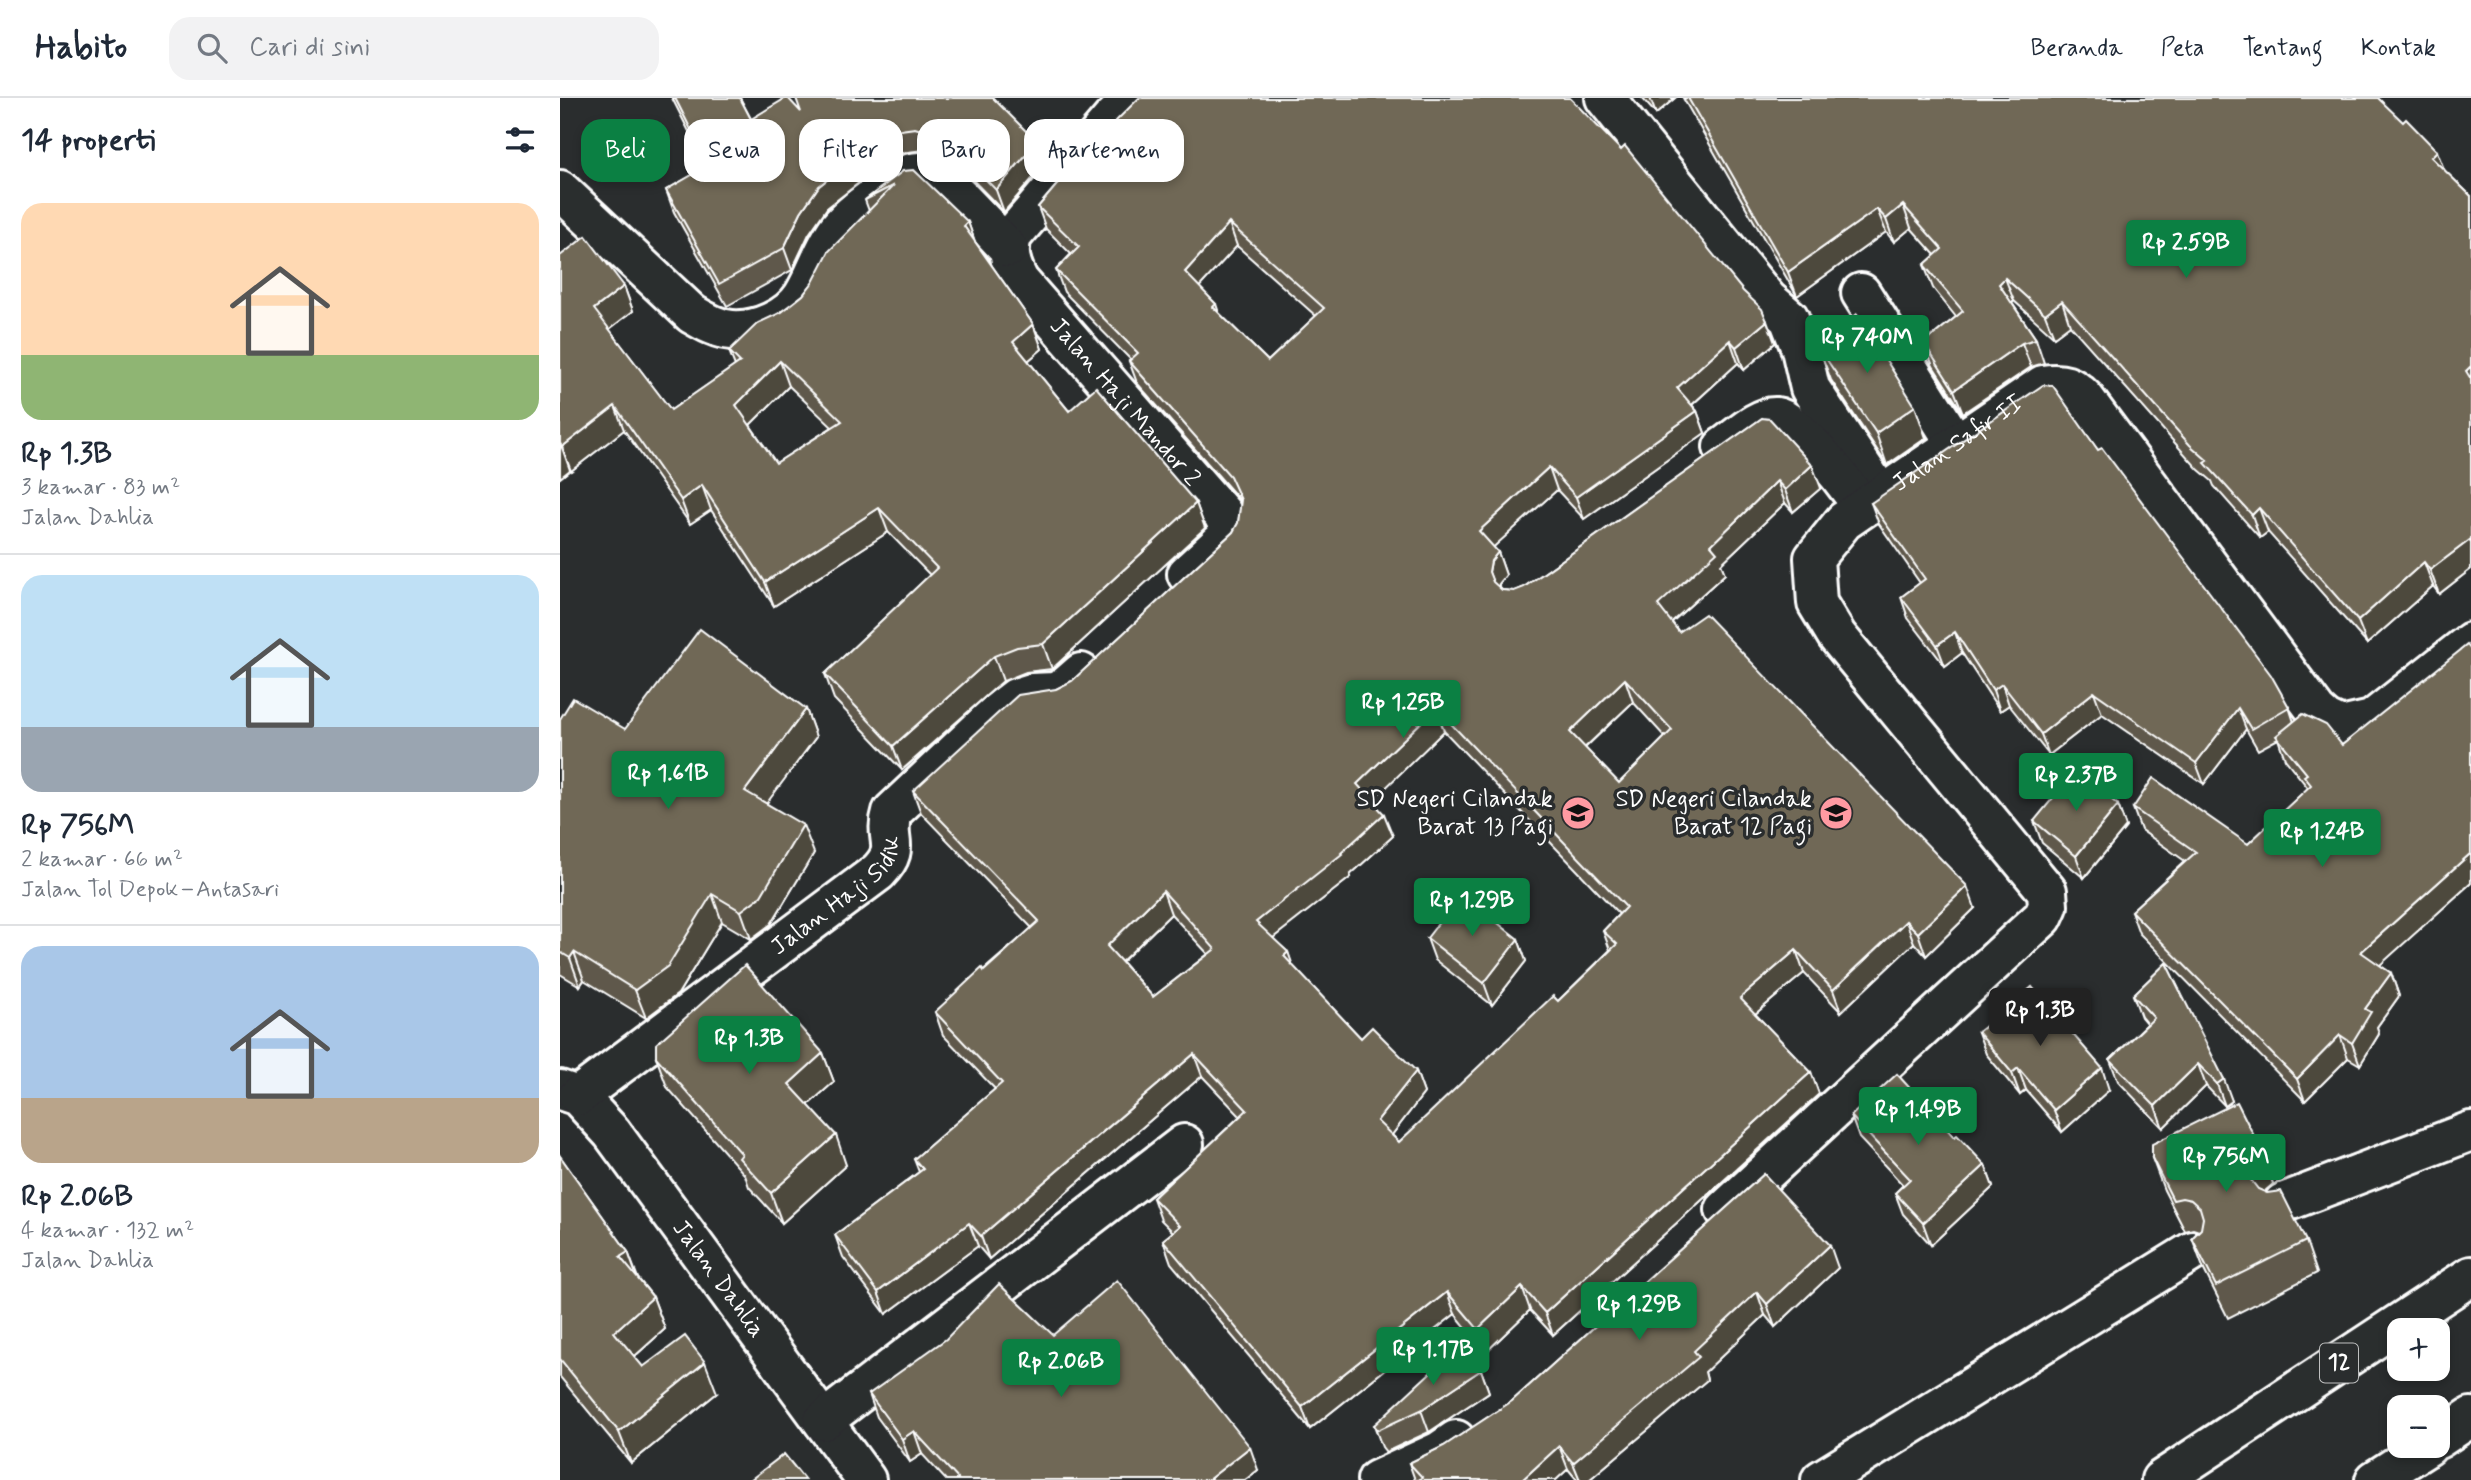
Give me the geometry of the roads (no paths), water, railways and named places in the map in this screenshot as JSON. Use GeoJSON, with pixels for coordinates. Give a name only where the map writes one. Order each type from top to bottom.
{"type":"FeatureCollection","features":[{"type":"Feature","properties":{"kind":"main road"},"geometry":{"type":"LineString","coordinates":[[560,190],[692,314],[710,324],[732,330],[751,329],[787,314],[801,299],[840,226],[909,173],[936,176],[1008,248],[1012,236],[1111,120],[1134,98]]}},
{"type":"Feature","properties":{"kind":"main road"},"geometry":{"type":"LineString","coordinates":[[1605,98],[1768,300],[1789,318],[1801,349],[1810,388],[1872,501]]}},
{"type":"Feature","properties":{"kind":"main road","name":"Jalan Haji Mandor 2"},"geometry":{"type":"LineString","coordinates":[[1008,248],[1019,281],[1228,523],[1226,538],[1166,594]]}},
{"type":"Feature","properties":{"kind":"main road"},"geometry":{"type":"LineString","coordinates":[[1861,293],[1956,444]]}},
{"type":"Feature","properties":{"kind":"main road","name":"Jalan Safir II"},"geometry":{"type":"LineString","coordinates":[[1700,1233],[2043,917],[2048,906],[2047,891],[1837,636],[1817,603],[1814,558],[1844,521],[2043,385],[2066,384],[2077,390],[2317,712],[2326,720],[2341,727],[2372,720],[2471,642]]}},
{"type":"Feature","properties":{"kind":"main road"},"geometry":{"type":"LineString","coordinates":[[1695,467],[1761,421],[1775,417],[1791,423],[1844,481],[1872,501]]}},
{"type":"Feature","properties":{"kind":"main road","name":"Jalan Haji Sidik"},"geometry":{"type":"LineString","coordinates":[[569,1093],[878,872],[888,862],[892,853],[888,824],[892,812],[1016,698],[1032,692],[1055,692],[1065,687],[1105,650]]}},
{"type":"Feature","properties":{"kind":"main road","name":"Jalan Dahlia"},"geometry":{"type":"LineString","coordinates":[[569,1093],[612,1133],[866,1480]]}},
{"type":"Feature","properties":{"kind":"main road"},"geometry":{"type":"LineString","coordinates":[[2283,1203],[2471,1131]]}},
{"type":"Feature","properties":{"kind":"main road"},"geometry":{"type":"LineString","coordinates":[[823,1421],[1184,1144]]}},
{"type":"Feature","properties":{"kind":"main road"},"geometry":{"type":"LineString","coordinates":[[1821,1480],[2193,1251]]}},
{"type":"Feature","properties":{"kind":"main road","name":"12"},"geometry":{"type":"LineString","coordinates":[[2161,1480],[2471,1276]]}},
{"type":"Feature","properties":{"kind":"main road"},"geometry":{"type":"LineString","coordinates":[[2450,1431],[2471,1417]]}},
{"type":"Feature","properties":{"kind":"main road"},"geometry":{"type":"LineString","coordinates":[[1377,1480],[1440,1451],[1484,1422]]}},
{"type":"Feature","properties":{"kind":"main road"},"geometry":{"type":"LineString","coordinates":[[2375,1480],[2409,1458]]}},
{"type":"Feature","properties":{"kind":"place","name":"SD Negeri Cilandak Barat 13 Pagi"},"geometry":{"type":"Point","coordinates":[1578,813]}},
{"type":"Feature","properties":{"kind":"place","name":"SD Negeri Cilandak Barat 12 Pagi"},"geometry":{"type":"Point","coordinates":[1836,813]}}]}
